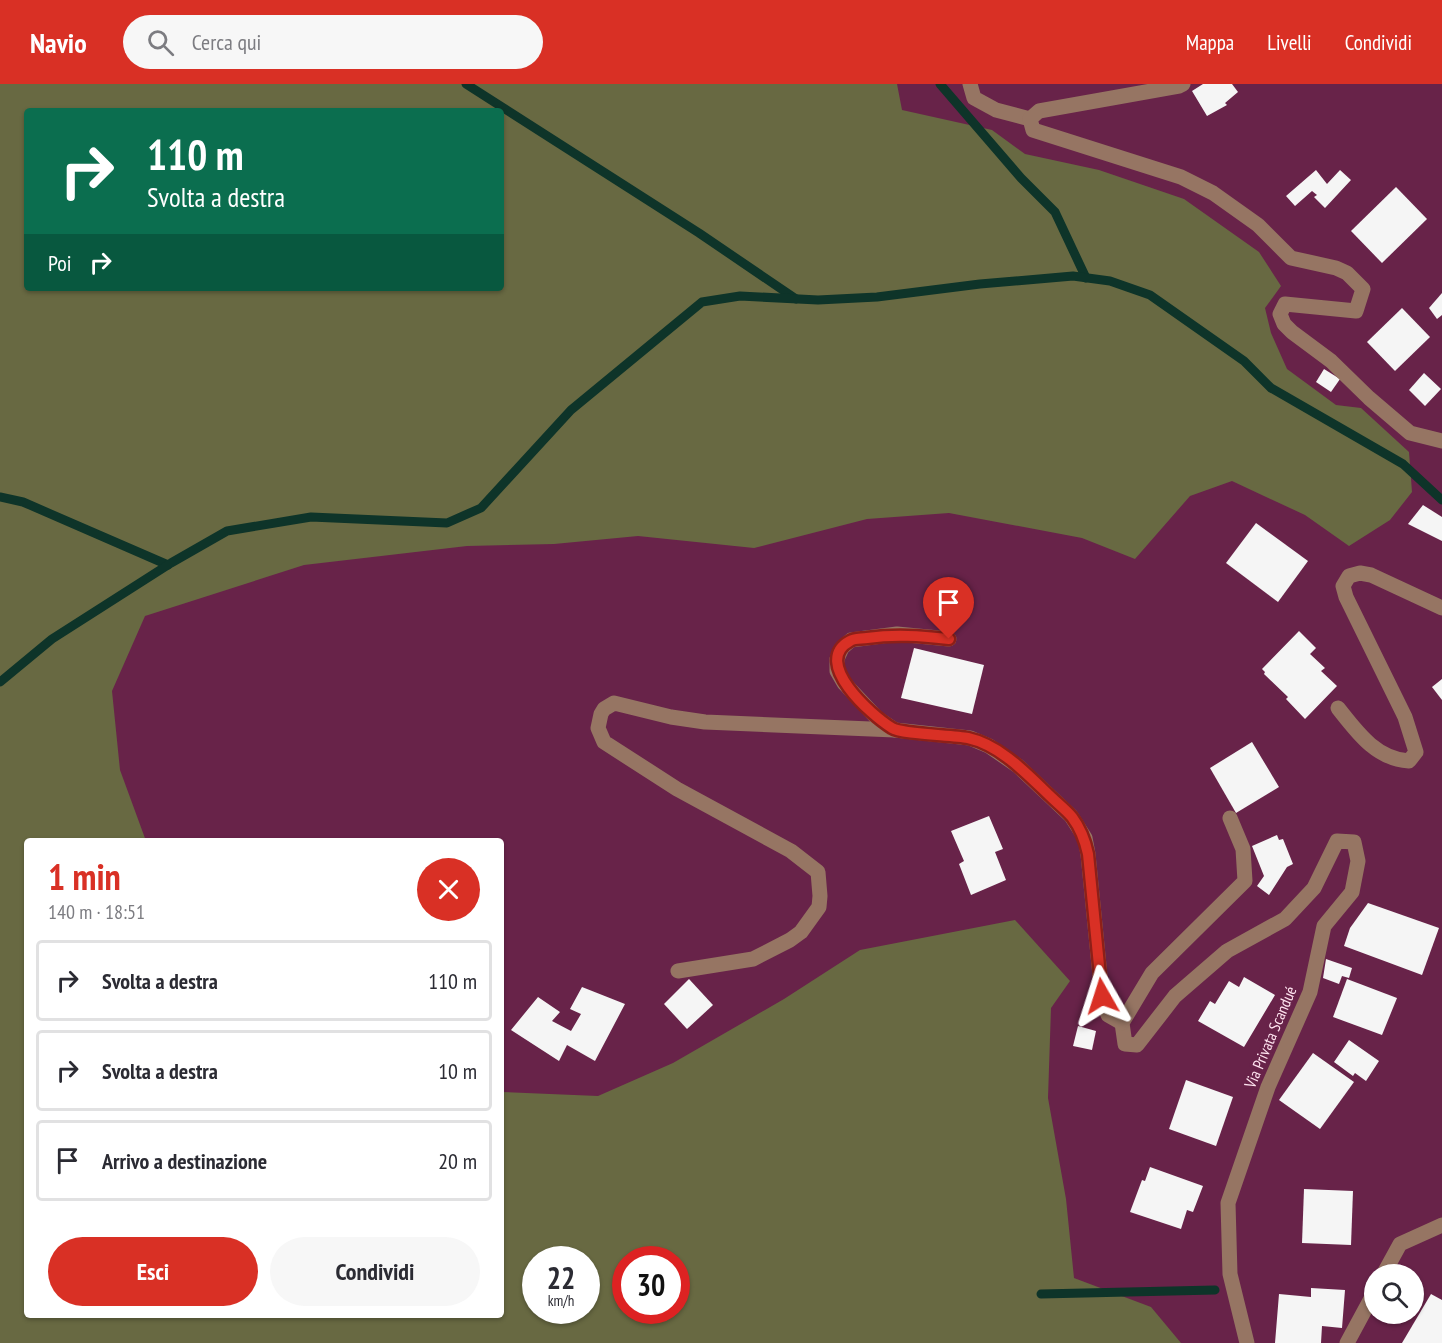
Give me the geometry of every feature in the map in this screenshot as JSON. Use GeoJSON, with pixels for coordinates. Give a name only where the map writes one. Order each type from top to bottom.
{"type":"FeatureCollection","features":[{"type":"Feature","properties":{"kind":"street"},"geometry":{"type":"LineString","coordinates":[[970,84],[974,98],[996,110],[1030,119]]}},
{"type":"Feature","properties":{"kind":"street"},"geometry":{"type":"LineString","coordinates":[[1030,119],[1039,111],[1183,84]]}},
{"type":"Feature","properties":{"kind":"street"},"geometry":{"type":"LineString","coordinates":[[1030,119],[1033,130],[1043,134],[1181,177],[1213,193],[1258,225],[1291,258],[1326,265],[1347,273],[1363,289],[1356,311],[1286,304],[1280,314],[1284,324],[1331,362],[1410,433],[1442,441]]}},
{"type":"Feature","properties":{"kind":"street"},"geometry":{"type":"LineString","coordinates":[[1338,708],[1362,738],[1386,757],[1409,761],[1416,752],[1405,717],[1350,609],[1343,586],[1349,576],[1360,573],[1371,575],[1442,608]]}},
{"type":"Feature","properties":{"kind":"street"},"geometry":{"type":"LineString","coordinates":[[895,730],[877,718],[844,683],[837,671],[837,659],[842,648],[851,640],[897,634],[949,639]]}},
{"type":"Feature","properties":{"kind":"street"},"geometry":{"type":"LineString","coordinates":[[678,971],[753,959],[790,940],[801,932],[819,907],[818,872],[791,851],[677,789],[604,742],[598,728],[604,709],[614,703],[671,717],[705,722],[895,730],[970,738],[989,746],[1018,766],[1071,816],[1084,838],[1088,854],[1102,996],[1108,1016],[1122,1023],[1152,973],[1245,881],[1243,849],[1230,818]]}},
{"type":"Feature","properties":{"kind":"street","name":"Via Privata Scandué"},"geometry":{"type":"LineString","coordinates":[[1122,1023],[1125,1044],[1137,1045],[1175,996],[1227,951],[1285,919],[1314,888],[1337,841],[1354,842],[1358,861],[1352,892],[1324,926],[1310,992],[1268,1087],[1228,1203],[1230,1274],[1247,1343]]}},
{"type":"Feature","properties":{"kind":"street"},"geometry":{"type":"LineString","coordinates":[[1389,1264],[1400,1244],[1442,1225]]}},
{"type":"Feature","properties":{"kind":"street"},"geometry":{"type":"LineString","coordinates":[[1347,1343],[1364,1312]]}},
{"type":"Feature","properties":{"kind":"green space"},"geometry":{"type":"Polygon","coordinates":[[[0,84],[897,84],[902,110],[992,130],[1025,154],[1099,170],[1184,199],[1259,252],[1281,286],[1265,308],[1271,333],[1287,369],[1336,405],[1361,408],[1409,452],[1412,492],[1390,520],[1349,546],[1305,515],[1232,481],[1190,496],[1135,559],[1082,538],[949,513],[867,519],[754,548],[638,536],[554,544],[467,546],[304,565],[145,616],[112,691],[120,770],[145,838],[24,838],[24,1318],[504,1318],[504,1092],[598,1096],[673,1063],[784,999],[860,950],[1015,920],[1070,981],[1051,1008],[1048,1098],[1066,1199],[1074,1278],[1151,1307],[1181,1343],[0,1343],[0,84]]]}},
{"type":"Feature","properties":{"kind":"building"},"geometry":{"type":"Polygon","coordinates":[[[1203,84],[1232,84],[1238,92],[1225,103],[1227,105],[1207,116],[1192,91],[1203,84]]]}},
{"type":"Feature","properties":{"kind":"building"},"geometry":{"type":"Polygon","coordinates":[[[1316,170],[1327,184],[1340,170],[1351,180],[1325,208],[1314,197],[1317,195],[1312,191],[1295,206],[1286,196],[1316,170]]]}},
{"type":"Feature","properties":{"kind":"building"},"geometry":{"type":"Polygon","coordinates":[[[1396,187],[1427,219],[1382,263],[1351,231],[1396,187]]]}},
{"type":"Feature","properties":{"kind":"building"},"geometry":{"type":"Polygon","coordinates":[[[1442,293],[1442,315],[1437,319],[1429,308],[1442,293]]]}},
{"type":"Feature","properties":{"kind":"building"},"geometry":{"type":"Polygon","coordinates":[[[1402,308],[1430,337],[1395,371],[1367,342],[1402,308]]]}},
{"type":"Feature","properties":{"kind":"building"},"geometry":{"type":"Polygon","coordinates":[[[1324,369],[1340,379],[1331,392],[1316,382],[1324,369]]]}},
{"type":"Feature","properties":{"kind":"building"},"geometry":{"type":"Polygon","coordinates":[[[1424,373],[1441,389],[1425,406],[1409,390],[1424,373]]]}},
{"type":"Feature","properties":{"kind":"building"},"geometry":{"type":"Polygon","coordinates":[[[1423,505],[1442,517],[1442,541],[1408,524],[1423,505]]]}},
{"type":"Feature","properties":{"kind":"building"},"geometry":{"type":"Polygon","coordinates":[[[1256,523],[1308,561],[1278,602],[1226,563],[1256,523]]]}},
{"type":"Feature","properties":{"kind":"building"},"geometry":{"type":"Polygon","coordinates":[[[1299,631],[1316,648],[1310,654],[1325,668],[1321,671],[1337,686],[1305,719],[1262,669],[1299,631]]]}},
{"type":"Feature","properties":{"kind":"building"},"geometry":{"type":"Polygon","coordinates":[[[914,648],[984,665],[972,714],[901,698],[914,648]]]}},
{"type":"Feature","properties":{"kind":"building"},"geometry":{"type":"Polygon","coordinates":[[[1442,679],[1442,700],[1432,687],[1442,679]]]}},
{"type":"Feature","properties":{"kind":"building"},"geometry":{"type":"Polygon","coordinates":[[[1252,742],[1279,787],[1236,813],[1210,768],[1252,742]]]}},
{"type":"Feature","properties":{"kind":"building"},"geometry":{"type":"Polygon","coordinates":[[[989,816],[1003,849],[995,852],[1006,880],[971,895],[959,864],[964,861],[951,831],[989,816]]]}},
{"type":"Feature","properties":{"kind":"building"},"geometry":{"type":"Polygon","coordinates":[[[1277,835],[1279,840],[1283,839],[1293,864],[1287,867],[1269,895],[1257,886],[1264,876],[1252,846],[1277,835]]]}},
{"type":"Feature","properties":{"kind":"building"},"geometry":{"type":"Polygon","coordinates":[[[1368,903],[1439,928],[1422,975],[1344,946],[1350,928],[1368,903]]]}},
{"type":"Feature","properties":{"kind":"building"},"geometry":{"type":"Polygon","coordinates":[[[1326,959],[1352,968],[1349,978],[1342,976],[1339,984],[1323,978],[1326,959]]]}},
{"type":"Feature","properties":{"kind":"building"},"geometry":{"type":"Polygon","coordinates":[[[1244,977],[1275,995],[1244,1047],[1198,1021],[1210,1001],[1215,1004],[1229,981],[1239,987],[1244,977]]]}},
{"type":"Feature","properties":{"kind":"building"},"geometry":{"type":"Polygon","coordinates":[[[689,979],[713,1005],[687,1029],[664,1004],[689,979]]]}},
{"type":"Feature","properties":{"kind":"building"},"geometry":{"type":"Polygon","coordinates":[[[1347,979],[1397,998],[1382,1035],[1333,1017],[1347,979]]]}},
{"type":"Feature","properties":{"kind":"building"},"geometry":{"type":"Polygon","coordinates":[[[582,987],[625,1004],[595,1061],[567,1045],[559,1061],[511,1030],[538,997],[560,1012],[552,1021],[571,1031],[581,1014],[570,1009],[582,987]]]}},
{"type":"Feature","properties":{"kind":"building"},"geometry":{"type":"Polygon","coordinates":[[[1078,1026],[1096,1031],[1092,1050],[1073,1046],[1078,1026]]]}},
{"type":"Feature","properties":{"kind":"building"},"geometry":{"type":"Polygon","coordinates":[[[1349,1040],[1379,1061],[1366,1081],[1355,1073],[1353,1076],[1334,1062],[1349,1040]]]}},
{"type":"Feature","properties":{"kind":"building"},"geometry":{"type":"Polygon","coordinates":[[[1313,1053],[1354,1082],[1320,1129],[1279,1100],[1313,1053]]]}},
{"type":"Feature","properties":{"kind":"building"},"geometry":{"type":"Polygon","coordinates":[[[1186,1080],[1233,1097],[1216,1146],[1169,1129],[1186,1080]]]}},
{"type":"Feature","properties":{"kind":"building"},"geometry":{"type":"Polygon","coordinates":[[[1150,1167],[1203,1186],[1193,1212],[1187,1210],[1181,1229],[1130,1212],[1142,1180],[1145,1181],[1150,1167]]]}},
{"type":"Feature","properties":{"kind":"building"},"geometry":{"type":"Polygon","coordinates":[[[1304,1189],[1353,1191],[1351,1245],[1302,1243],[1304,1189]]]}},
{"type":"Feature","properties":{"kind":"building"},"geometry":{"type":"Polygon","coordinates":[[[1311,1288],[1345,1290],[1342,1328],[1322,1326],[1321,1343],[1275,1343],[1279,1294],[1311,1297],[1311,1288]]]}},
{"type":"Feature","properties":{"kind":"building"},"geometry":{"type":"Polygon","coordinates":[[[1431,1294],[1442,1300],[1442,1343],[1402,1343],[1413,1324],[1424,1324],[1424,1306],[1431,1294]]]}},
{"type":"Feature","properties":{"kind":"waterway"},"geometry":{"type":"LineString","coordinates":[[466,84],[504,108]]}},
{"type":"Feature","properties":{"kind":"waterway"},"geometry":{"type":"LineString","coordinates":[[940,84],[1021,178],[1055,212],[1086,278]]}},
{"type":"Feature","properties":{"kind":"waterway"},"geometry":{"type":"LineString","coordinates":[[504,108],[699,233],[796,299]]}},
{"type":"Feature","properties":{"kind":"waterway"},"geometry":{"type":"LineString","coordinates":[[0,682],[52,639],[171,563],[227,531],[311,517],[447,523],[481,508],[571,410],[702,302],[740,296],[818,300],[877,297],[980,284],[1073,276],[1110,281],[1150,295],[1244,361],[1271,388],[1403,464],[1442,500]]}},
{"type":"Feature","properties":{"kind":"waterway"},"geometry":{"type":"LineString","coordinates":[[0,497],[23,502],[168,565]]}},
{"type":"Feature","properties":{"kind":"waterway"},"geometry":{"type":"LineString","coordinates":[[1041,1294],[1215,1290]]}},
{"type":"Feature","properties":{"kind":"route"},"geometry":{"type":"LineString","coordinates":[[949,639],[897,634],[851,640],[842,648],[837,659],[837,671],[844,683],[877,718],[895,730],[970,738],[989,746],[1018,766],[1071,816],[1084,838],[1088,854],[1102,996]]}}]}
